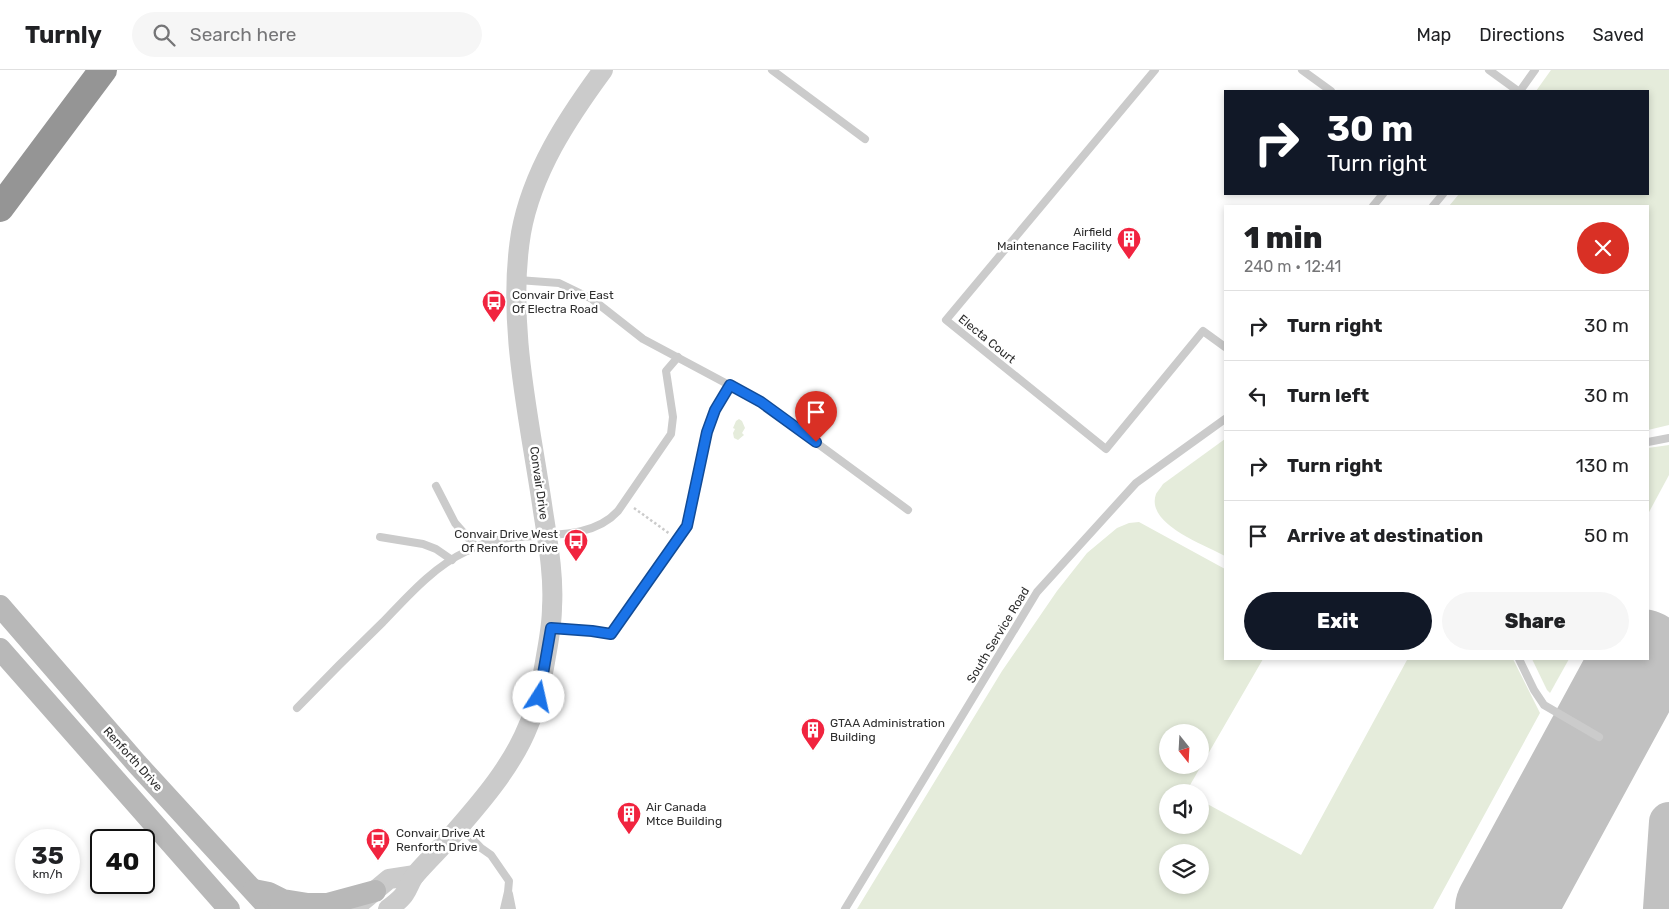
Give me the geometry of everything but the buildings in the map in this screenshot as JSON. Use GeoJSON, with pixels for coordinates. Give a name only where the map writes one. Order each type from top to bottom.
{"type":"FeatureCollection","features":[{"type":"Feature","properties":{"kind":"highway"},"geometry":{"type":"LineString","coordinates":[[0,208],[103,70]]}},
{"type":"Feature","properties":{"kind":"main road","name":"Renforth Drive"},"geometry":{"type":"LineString","coordinates":[[0,606],[137,764],[270,909]]}},
{"type":"Feature","properties":{"kind":"main road"},"geometry":{"type":"LineString","coordinates":[[0,649],[229,909]]}},
{"type":"Feature","properties":{"kind":"main road"},"geometry":{"type":"LineString","coordinates":[[251,889],[283,900],[308,904],[327,904],[375,891]]}},
{"type":"Feature","properties":{"kind":"street","name":"Convair Drive"},"geometry":{"type":"LineString","coordinates":[[388,909],[403,896],[415,875],[477,808],[511,759],[529,726],[539,697],[551,628],[552,580],[518,335],[516,280],[522,232],[531,196],[542,167],[557,137],[603,70]]}},
{"type":"Feature","properties":{"kind":"street"},"geometry":{"type":"LineString","coordinates":[[353,909],[389,879],[415,875]]}},
{"type":"Feature","properties":{"kind":"lane"},"geometry":{"type":"LineString","coordinates":[[772,70],[866,139]]}},
{"type":"Feature","properties":{"kind":"lane","name":"Electa Court"},"geometry":{"type":"LineString","coordinates":[[1155,70],[946,320],[1106,448],[1203,331],[1224,346]]}},
{"type":"Feature","properties":{"kind":"lane"},"geometry":{"type":"LineString","coordinates":[[1302,70],[1330,90]]}},
{"type":"Feature","properties":{"kind":"lane"},"geometry":{"type":"LineString","coordinates":[[1489,70],[1518,90]]}},
{"type":"Feature","properties":{"kind":"lane"},"geometry":{"type":"LineString","coordinates":[[1520,90],[1535,70]]}},
{"type":"Feature","properties":{"kind":"lane"},"geometry":{"type":"LineString","coordinates":[[1374,205],[1383,195]]}},
{"type":"Feature","properties":{"kind":"lane"},"geometry":{"type":"LineString","coordinates":[[1434,205],[1442,195]]}},
{"type":"Feature","properties":{"kind":"lane"},"geometry":{"type":"LineString","coordinates":[[516,280],[559,283],[592,299],[643,339],[761,402],[908,510]]}},
{"type":"Feature","properties":{"kind":"lane"},"geometry":{"type":"LineString","coordinates":[[297,708],[414,590],[440,567],[491,541],[547,536],[598,527],[610,520],[671,434],[673,417],[666,371],[678,357]]}},
{"type":"Feature","properties":{"kind":"lane"},"geometry":{"type":"LineString","coordinates":[[551,628],[611,634],[687,526],[707,432],[715,410],[730,385]]}},
{"type":"Feature","properties":{"kind":"lane","name":"South Service Road"},"geometry":{"type":"LineString","coordinates":[[845,909],[1037,592],[1136,483],[1224,420]]}},
{"type":"Feature","properties":{"kind":"lane"},"geometry":{"type":"LineString","coordinates":[[1649,442],[1669,438]]}},
{"type":"Feature","properties":{"kind":"lane"},"geometry":{"type":"LineString","coordinates":[[436,486],[456,523],[476,547]]}},
{"type":"Feature","properties":{"kind":"lane"},"geometry":{"type":"LineString","coordinates":[[380,537],[423,544],[436,549],[452,560]]}},
{"type":"Feature","properties":{"kind":"lane"},"geometry":{"type":"LineString","coordinates":[[1519,660],[1534,690],[1544,705],[1599,737]]}},
{"type":"Feature","properties":{"kind":"lane"},"geometry":{"type":"LineString","coordinates":[[460,826],[491,855],[509,881],[504,909]]}},
{"type":"Feature","properties":{"kind":"lane"},"geometry":{"type":"LineString","coordinates":[[508,892],[512,909]]}},
{"type":"Feature","properties":{"kind":"path"},"geometry":{"type":"LineString","coordinates":[[634,508],[678,540]]}},
{"type":"Feature","properties":{"kind":"green space"},"geometry":{"type":"Polygon","coordinates":[[[1551,70],[1669,70],[1669,425],[1649,430],[1649,205],[1450,205],[1458,195],[1649,195],[1649,90],[1537,90],[1551,70]]]}},
{"type":"Feature","properties":{"kind":"green space"},"geometry":{"type":"Polygon","coordinates":[[[739,419],[745,428],[742,433],[744,435],[738,440],[734,438],[733,433],[735,429],[733,428],[739,419]]]}},
{"type":"Feature","properties":{"kind":"green space"},"geometry":{"type":"Polygon","coordinates":[[[1224,440],[1224,556],[1179,532],[1159,515],[1155,505],[1156,494],[1163,484],[1224,440]]]}},
{"type":"Feature","properties":{"kind":"green space"},"geometry":{"type":"Polygon","coordinates":[[[1669,445],[1669,475],[1649,512],[1649,448],[1669,445]]]}},
{"type":"Feature","properties":{"kind":"green space"},"geometry":{"type":"Polygon","coordinates":[[[1139,522],[1224,568],[1224,660],[1262,660],[1209,752],[1209,724],[1159,724],[1159,774],[1196,774],[1191,784],[1159,784],[1159,834],[1209,834],[1209,805],[1301,855],[1407,660],[1514,660],[1540,713],[1433,909],[857,909],[1002,671],[1057,591],[1087,553],[1117,528],[1129,523],[1139,522]]]}},
{"type":"Feature","properties":{"kind":"green space"},"geometry":{"type":"Polygon","coordinates":[[[1532,660],[1568,660],[1550,693],[1532,660]]]}},
{"type":"Feature","properties":{"kind":"taxiway"},"geometry":{"type":"LineString","coordinates":[[1663,909],[1669,822]]}},
{"type":"Feature","properties":{"kind":"runway"},"geometry":{"type":"LineString","coordinates":[[1505,909],[1640,660]]}},
{"type":"Feature","properties":{"kind":"place","name":"Airfield Maintenance Facility"},"geometry":{"type":"Point","coordinates":[1129,260]}},
{"type":"Feature","properties":{"kind":"place","name":"Convair Drive East Of Electra Road"},"geometry":{"type":"Point","coordinates":[494,323]}},
{"type":"Feature","properties":{"kind":"place","name":"Convair Drive West Of Renforth Drive"},"geometry":{"type":"Point","coordinates":[576,562]}},
{"type":"Feature","properties":{"kind":"place","name":"GTAA Administration Building"},"geometry":{"type":"Point","coordinates":[813,751]}},
{"type":"Feature","properties":{"kind":"place","name":"Air Canada Mtce Building"},"geometry":{"type":"Point","coordinates":[629,835]}},
{"type":"Feature","properties":{"kind":"place","name":"Convair Drive At Renforth Drive"},"geometry":{"type":"Point","coordinates":[378,861]}},
{"type":"Feature","properties":{"kind":"route"},"geometry":{"type":"LineString","coordinates":[[539,697],[551,628],[611,634],[687,526],[707,432],[715,410],[730,385],[761,402],[816,442]]}}]}
